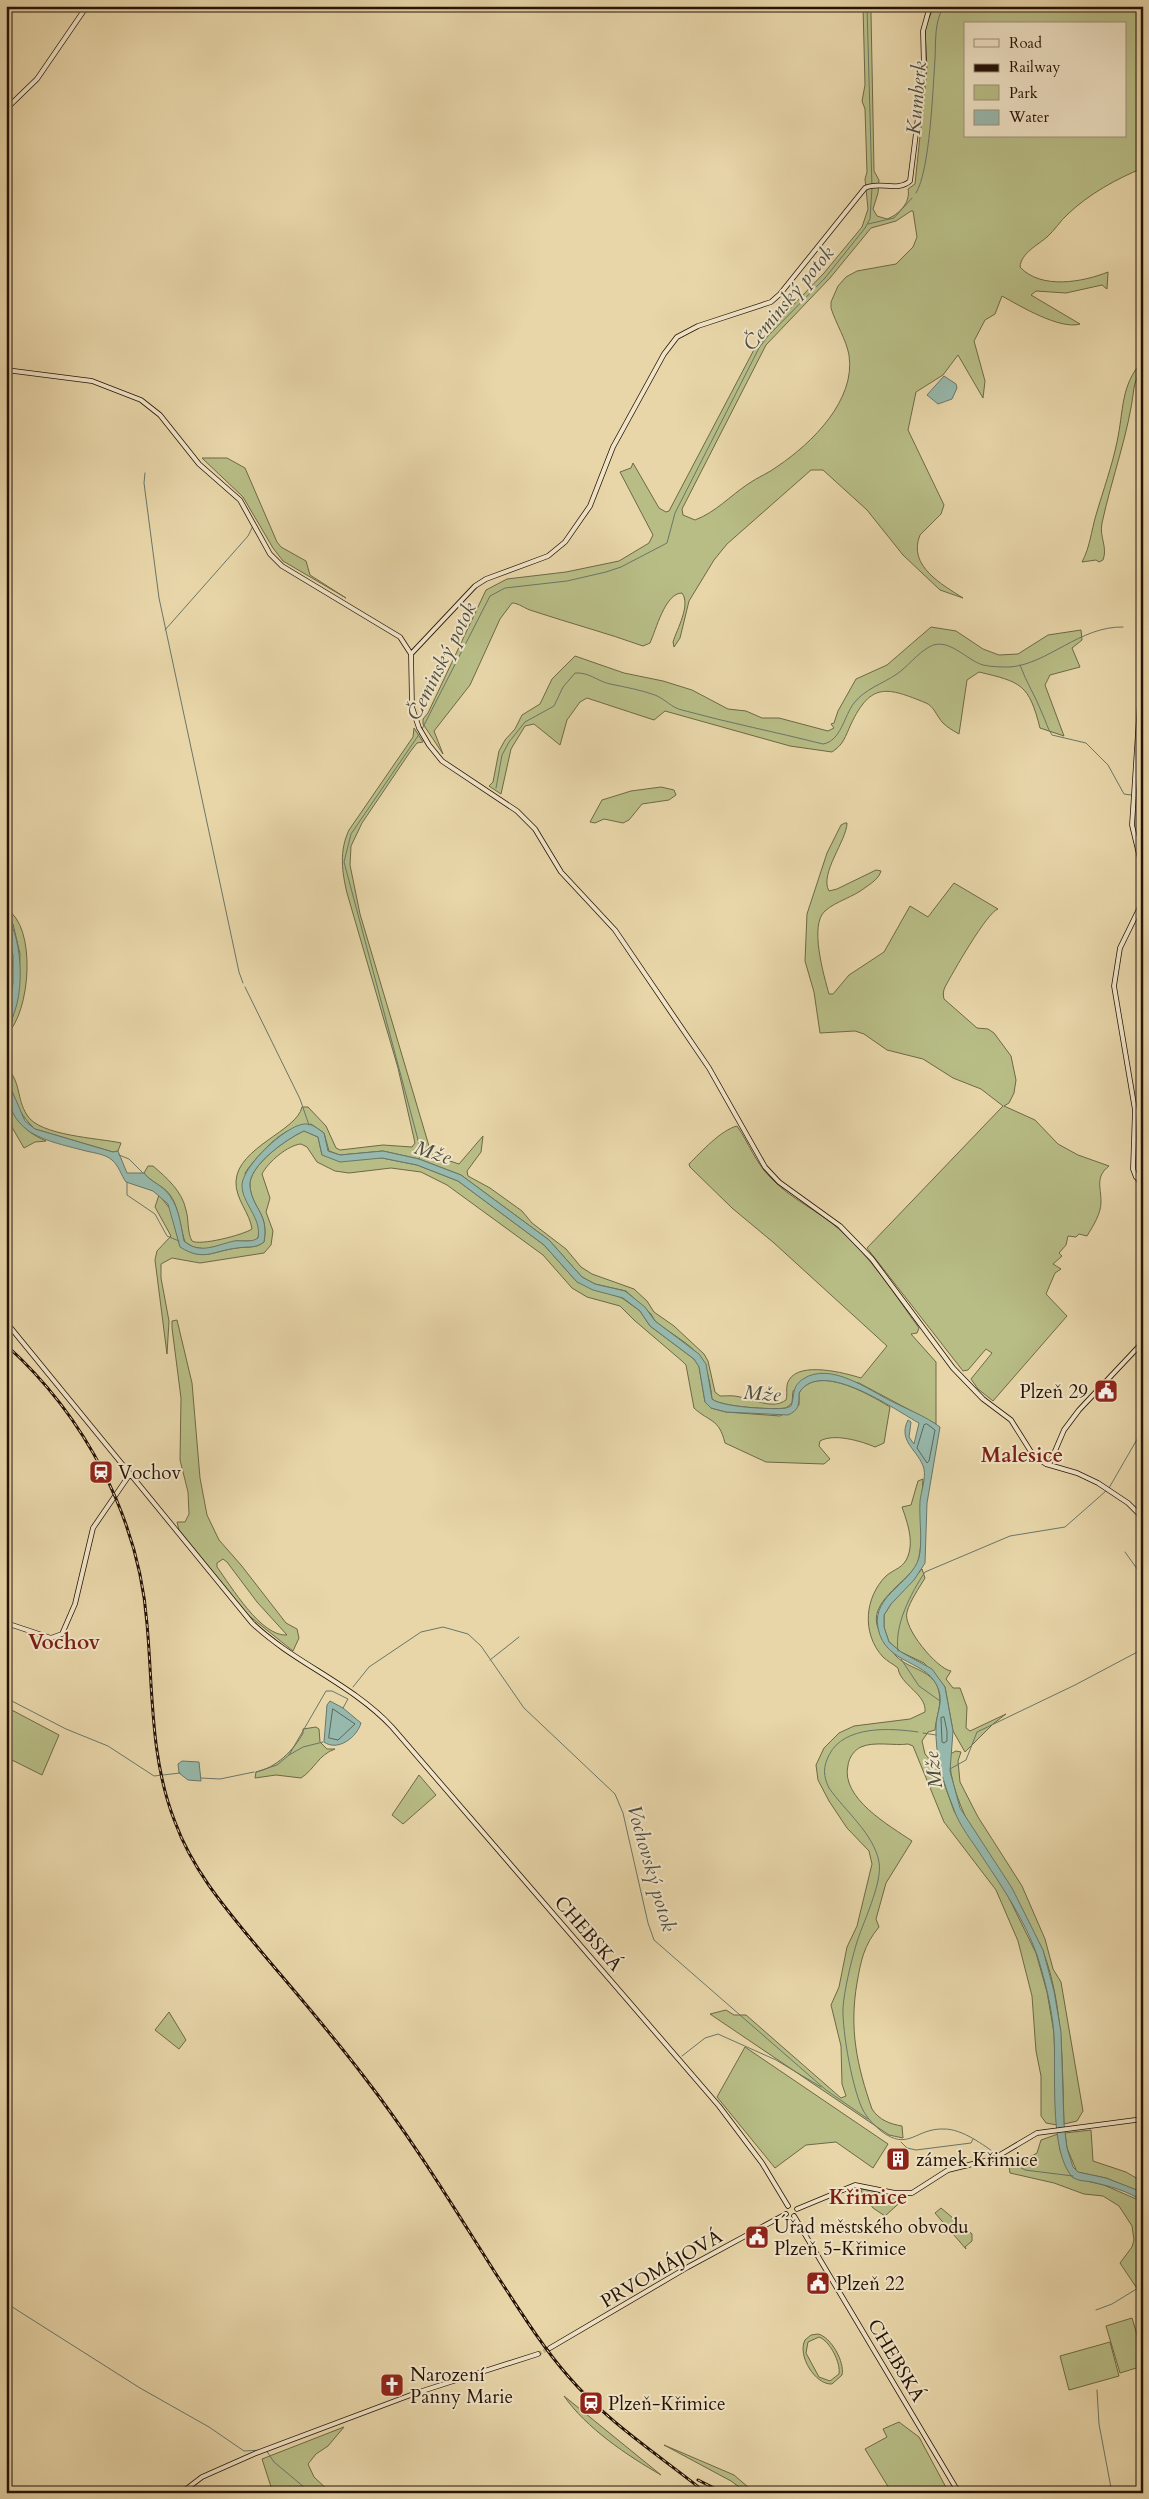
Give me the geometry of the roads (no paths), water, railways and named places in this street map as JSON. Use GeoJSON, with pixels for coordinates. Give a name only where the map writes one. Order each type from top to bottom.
{"type":"FeatureCollection","features":[{"type":"Feature","properties":{"kind":"street"},"geometry":{"type":"LineString","coordinates":[[6,109],[37,79],[88,6]]}},
{"type":"Feature","properties":{"kind":"street"},"geometry":{"type":"LineString","coordinates":[[411,654],[474,586],[548,556],[565,542],[590,506],[613,447],[670,344],[677,337],[698,326],[764,305],[775,299],[862,191],[875,185],[906,185],[912,176],[924,69],[923,31],[930,6]]}},
{"type":"Feature","properties":{"kind":"street"},"geometry":{"type":"LineString","coordinates":[[6,370],[18,370],[92,381],[141,400],[160,415],[199,464],[240,500],[270,554],[282,566],[390,630],[406,644],[411,654],[412,707],[421,731],[442,761],[498,797],[535,829],[561,872],[615,930],[709,1068],[765,1167],[779,1182],[840,1226],[872,1259],[953,1368],[983,1399],[1010,1420],[1033,1455],[1049,1465],[1077,1473],[1108,1489],[1143,1518]]}},
{"type":"Feature","properties":{"kind":"street"},"geometry":{"type":"LineString","coordinates":[[1143,656],[1132,831],[1143,871]]}},
{"type":"Feature","properties":{"kind":"street"},"geometry":{"type":"LineString","coordinates":[[1143,901],[1120,948],[1114,986],[1136,1110],[1133,1169],[1137,1180],[1143,1185]]}},
{"type":"Feature","properties":{"kind":"street","name":"CHEBSKÁ"},"geometry":{"type":"LineString","coordinates":[[6,1322],[252,1623],[280,1645],[351,1692],[392,1727],[693,2075],[762,2163],[788,2206]]}},
{"type":"Feature","properties":{"kind":"street"},"geometry":{"type":"LineString","coordinates":[[1049,1465],[1064,1430],[1079,1410],[1143,1342]]}},
{"type":"Feature","properties":{"kind":"street"},"geometry":{"type":"LineString","coordinates":[[6,1623],[51,1638],[62,1634],[78,1596],[91,1532],[130,1474]]}},
{"type":"Feature","properties":{"kind":"street"},"geometry":{"type":"LineString","coordinates":[[797,2209],[793,2205],[788,2206],[786,2214],[794,2216],[797,2209],[857,2185],[895,2193],[912,2193],[956,2167],[993,2159],[1033,2134],[1143,2119]]}},
{"type":"Feature","properties":{"kind":"street","name":"PRVOMÁJOVÁ"},"geometry":{"type":"LineString","coordinates":[[550,2348],[688,2267],[786,2214]]}},
{"type":"Feature","properties":{"kind":"street","name":"CHEBSKÁ"},"geometry":{"type":"LineString","coordinates":[[794,2216],[959,2493]]}},
{"type":"Feature","properties":{"kind":"street"},"geometry":{"type":"LineString","coordinates":[[181,2493],[219,2469],[416,2394],[538,2354]]}},
{"type":"Feature","properties":{"kind":"water"},"geometry":{"type":"Polygon","coordinates":[[[944,376],[956,384],[957,388],[952,399],[938,404],[927,395],[944,376]]]}},
{"type":"Feature","properties":{"kind":"water"},"geometry":{"type":"Polygon","coordinates":[[[6,915],[12,926],[19,955],[20,988],[17,1004],[6,1028],[13,983],[13,955],[6,927],[6,915]]]}},
{"type":"Feature","properties":{"kind":"water"},"geometry":{"type":"Polygon","coordinates":[[[6,1077],[25,1121],[35,1129],[113,1152],[118,1151],[127,1173],[144,1173],[165,1190],[176,1207],[184,1241],[190,1245],[208,1248],[234,1241],[249,1241],[258,1238],[257,1223],[243,1191],[244,1176],[257,1157],[277,1139],[296,1126],[310,1124],[324,1133],[328,1151],[340,1155],[383,1151],[419,1159],[461,1175],[549,1240],[582,1277],[595,1284],[625,1291],[645,1307],[655,1321],[699,1354],[706,1364],[712,1399],[717,1402],[770,1409],[786,1408],[791,1406],[795,1388],[799,1382],[814,1374],[825,1373],[849,1379],[923,1416],[940,1427],[927,1503],[925,1563],[914,1580],[891,1604],[884,1615],[884,1627],[889,1642],[901,1652],[932,1669],[945,1687],[953,1731],[950,1771],[960,1808],[1012,1888],[1043,1950],[1054,1991],[1061,2032],[1064,2124],[1067,2148],[1073,2167],[1078,2172],[1106,2178],[1142,2192],[1143,2202],[1119,2189],[1076,2179],[1068,2171],[1058,2143],[1056,2125],[1052,2015],[1037,1955],[1020,1917],[962,1827],[949,1798],[940,1768],[937,1748],[936,1723],[940,1700],[939,1691],[927,1673],[889,1649],[882,1640],[878,1628],[878,1616],[881,1606],[911,1572],[917,1563],[920,1552],[920,1501],[924,1469],[905,1434],[908,1420],[911,1422],[909,1437],[914,1444],[919,1423],[859,1390],[841,1383],[824,1381],[810,1383],[799,1393],[798,1407],[788,1415],[726,1412],[711,1408],[705,1402],[699,1367],[694,1359],[650,1326],[640,1311],[623,1298],[593,1290],[577,1282],[544,1245],[458,1181],[417,1165],[382,1158],[340,1162],[322,1155],[318,1137],[304,1131],[279,1146],[270,1154],[255,1170],[251,1179],[252,1195],[263,1218],[264,1242],[254,1246],[202,1255],[188,1251],[180,1247],[168,1204],[153,1191],[126,1182],[116,1165],[106,1156],[40,1137],[29,1131],[19,1122],[12,1111],[6,1077]]]}},
{"type":"Feature","properties":{"kind":"water"},"geometry":{"type":"Polygon","coordinates":[[[330,1701],[343,1708],[361,1723],[356,1733],[341,1744],[329,1745],[324,1742],[327,1705],[330,1701]]]}},
{"type":"Feature","properties":{"kind":"water"},"geometry":{"type":"Polygon","coordinates":[[[182,1761],[199,1762],[201,1781],[188,1780],[179,1773],[178,1764],[182,1761]]]}},
{"type":"Feature","properties":{"kind":"waterway","name":"Čeminský potok"},"geometry":{"type":"LineString","coordinates":[[422,729],[490,596],[505,588],[567,581],[606,572],[621,567],[667,543],[675,513],[759,348],[768,336],[825,278],[865,228],[870,219],[872,188],[867,6]]}},
{"type":"Feature","properties":{"kind":"waterway","name":"Kumberk"},"geometry":{"type":"LineString","coordinates":[[916,193],[921,182],[928,148],[936,31],[944,6]]}},
{"type":"Feature","properties":{"kind":"waterway","name":"Kumberk"},"geometry":{"type":"LineString","coordinates":[[868,224],[894,218],[912,198]]}},
{"type":"Feature","properties":{"kind":"waterway"},"geometry":{"type":"LineString","coordinates":[[145,473],[144,483],[159,598],[239,972],[243,983]]}},
{"type":"Feature","properties":{"kind":"waterway"},"geometry":{"type":"LineString","coordinates":[[165,630],[248,536],[253,526]]}},
{"type":"Feature","properties":{"kind":"waterway"},"geometry":{"type":"LineString","coordinates":[[496,788],[502,755],[509,742],[525,722],[554,706],[563,687],[575,673],[589,675],[605,683],[655,695],[682,710],[823,744],[829,742],[838,733],[858,698],[868,690],[897,674],[920,653],[936,644],[943,644],[957,650],[983,665],[1010,667],[1038,659],[1093,632],[1107,628],[1123,627]]}},
{"type":"Feature","properties":{"kind":"waterway"},"geometry":{"type":"LineString","coordinates":[[1020,665],[1052,735],[1086,743],[1108,765],[1124,794],[1131,795]]}},
{"type":"Feature","properties":{"kind":"waterway","name":"Čeminský potok"},"geometry":{"type":"LineString","coordinates":[[419,1159],[421,1152],[417,1136],[344,862],[351,834],[420,733]]}},
{"type":"Feature","properties":{"kind":"waterway"},"geometry":{"type":"LineString","coordinates":[[245,987],[300,1099],[309,1125]]}},
{"type":"Feature","properties":{"kind":"waterway"},"geometry":{"type":"LineString","coordinates":[[119,1155],[129,1159],[143,1173]]}},
{"type":"Feature","properties":{"kind":"waterway"},"geometry":{"type":"LineString","coordinates":[[127,1183],[127,1195],[155,1214],[167,1236],[179,1241]]}},
{"type":"Feature","properties":{"kind":"waterway"},"geometry":{"type":"LineString","coordinates":[[1109,1488],[1143,1429]]}},
{"type":"Feature","properties":{"kind":"waterway"},"geometry":{"type":"LineString","coordinates":[[898,1651],[897,1641],[901,1620],[909,1599],[925,1572],[1010,1536],[1065,1527],[1106,1491]]}},
{"type":"Feature","properties":{"kind":"waterway"},"geometry":{"type":"LineString","coordinates":[[1125,1552],[1143,1577]]}},
{"type":"Feature","properties":{"kind":"waterway","name":"Vochovský potok"},"geometry":{"type":"LineString","coordinates":[[353,1687],[369,1667],[421,1632],[443,1627],[468,1634],[481,1646],[524,1708],[615,1794],[623,1813],[648,1923],[654,1940],[826,2090],[868,2119]]}},
{"type":"Feature","properties":{"kind":"waterway"},"geometry":{"type":"LineString","coordinates":[[490,1660],[519,1637]]}},
{"type":"Feature","properties":{"kind":"waterway","name":"Mže"},"geometry":{"type":"LineString","coordinates":[[950,1769],[966,1760],[977,1732],[1075,1685],[1143,1649]]}},
{"type":"Feature","properties":{"kind":"waterway"},"geometry":{"type":"LineString","coordinates":[[901,1659],[919,1686],[940,1701]]}},
{"type":"Feature","properties":{"kind":"waterway","name":"Vochovský potok"},"geometry":{"type":"LineString","coordinates":[[256,1772],[277,1765],[289,1755],[326,1691],[332,1691],[348,1699],[343,1708]]}},
{"type":"Feature","properties":{"kind":"waterway","name":"Vochovský potok"},"geometry":{"type":"LineString","coordinates":[[6,1698],[66,1729],[108,1746],[154,1776],[180,1773]]}},
{"type":"Feature","properties":{"kind":"waterway"},"geometry":{"type":"LineString","coordinates":[[918,1732],[882,1730],[857,1733],[845,1738],[836,1745],[829,1755],[825,1768],[829,1788],[865,1832],[876,1852],[879,1862],[878,1881],[856,1945],[845,1993],[843,2018],[849,2062],[856,2091],[864,2112],[881,2131],[891,2137],[906,2139],[934,2130],[951,2130],[972,2138],[998,2155]]}},
{"type":"Feature","properties":{"kind":"waterway"},"geometry":{"type":"LineString","coordinates":[[923,1733],[936,1735]]}},
{"type":"Feature","properties":{"kind":"waterway"},"geometry":{"type":"LineString","coordinates":[[289,1755],[303,1747],[323,1742]]}},
{"type":"Feature","properties":{"kind":"waterway","name":"Vochovský potok"},"geometry":{"type":"LineString","coordinates":[[201,1778],[220,1779],[254,1772]]}},
{"type":"Feature","properties":{"kind":"waterway"},"geometry":{"type":"LineString","coordinates":[[682,2056],[705,2038],[718,2034],[776,2060],[821,2087]]}},
{"type":"Feature","properties":{"kind":"waterway"},"geometry":{"type":"LineString","coordinates":[[901,2142],[907,2148],[916,2150],[971,2143],[973,2139]]}},
{"type":"Feature","properties":{"kind":"waterway"},"geometry":{"type":"LineString","coordinates":[[1002,2157],[1025,2170],[1073,2176]]}},
{"type":"Feature","properties":{"kind":"waterway"},"geometry":{"type":"LineString","coordinates":[[1096,2310],[1112,2304],[1143,2285]]}},
{"type":"Feature","properties":{"kind":"waterway"},"geometry":{"type":"LineString","coordinates":[[6,2303],[140,2388],[209,2427],[244,2451],[262,2450]]}},
{"type":"Feature","properties":{"kind":"waterway"},"geometry":{"type":"LineString","coordinates":[[1097,2390],[1099,2424],[1112,2493]]}},
{"type":"Feature","properties":{"kind":"waterway"},"geometry":{"type":"LineString","coordinates":[[266,2450],[274,2462],[311,2493]]}},
{"type":"Feature","properties":{"kind":"tunnel"},"geometry":{"type":"LineString","coordinates":[[538,2354],[550,2348]]}},
{"type":"Feature","properties":{"kind":"railway"},"geometry":{"type":"LineString","coordinates":[[6,1345],[34,1373],[60,1404],[83,1437],[103,1471],[120,1508],[133,1546],[142,1584],[147,1624],[154,1724],[161,1774],[175,1822],[191,1857],[211,1889],[234,1919],[339,2045],[383,2102],[433,2174],[539,2339],[558,2364],[583,2393],[617,2424],[706,2493]]}},
{"type":"Feature","properties":{"kind":"railway"},"geometry":{"type":"LineString","coordinates":[[698,2480],[724,2493]]}},
{"type":"Feature","properties":{"kind":"place","name":"Plzeň 29"},"geometry":{"type":"Point","coordinates":[1106,1391]}},
{"type":"Feature","properties":{"kind":"place","name":"Vochov"},"geometry":{"type":"Point","coordinates":[101,1472]}},
{"type":"Feature","properties":{"kind":"place","name":"zámek Křimice"},"geometry":{"type":"Point","coordinates":[898,2159]}},
{"type":"Feature","properties":{"kind":"place","name":"Úřad městského obvodu Plzeň 5-Křimice"},"geometry":{"type":"Point","coordinates":[757,2237]}},
{"type":"Feature","properties":{"kind":"place","name":"Plzeň 22"},"geometry":{"type":"Point","coordinates":[818,2283]}},
{"type":"Feature","properties":{"kind":"place","name":"Narození Panny Marie"},"geometry":{"type":"Point","coordinates":[392,2385]}},
{"type":"Feature","properties":{"kind":"place","name":"Plzeň-Křimice"},"geometry":{"type":"Point","coordinates":[591,2403]}},
{"type":"Feature","properties":{"kind":"district","name":"Malesice"},"geometry":{"type":"Point","coordinates":[1022,1455]}},
{"type":"Feature","properties":{"kind":"district","name":"Vochov"},"geometry":{"type":"Point","coordinates":[64,1642]}},
{"type":"Feature","properties":{"kind":"district","name":"Křimice"},"geometry":{"type":"Point","coordinates":[868,2197]}}]}
